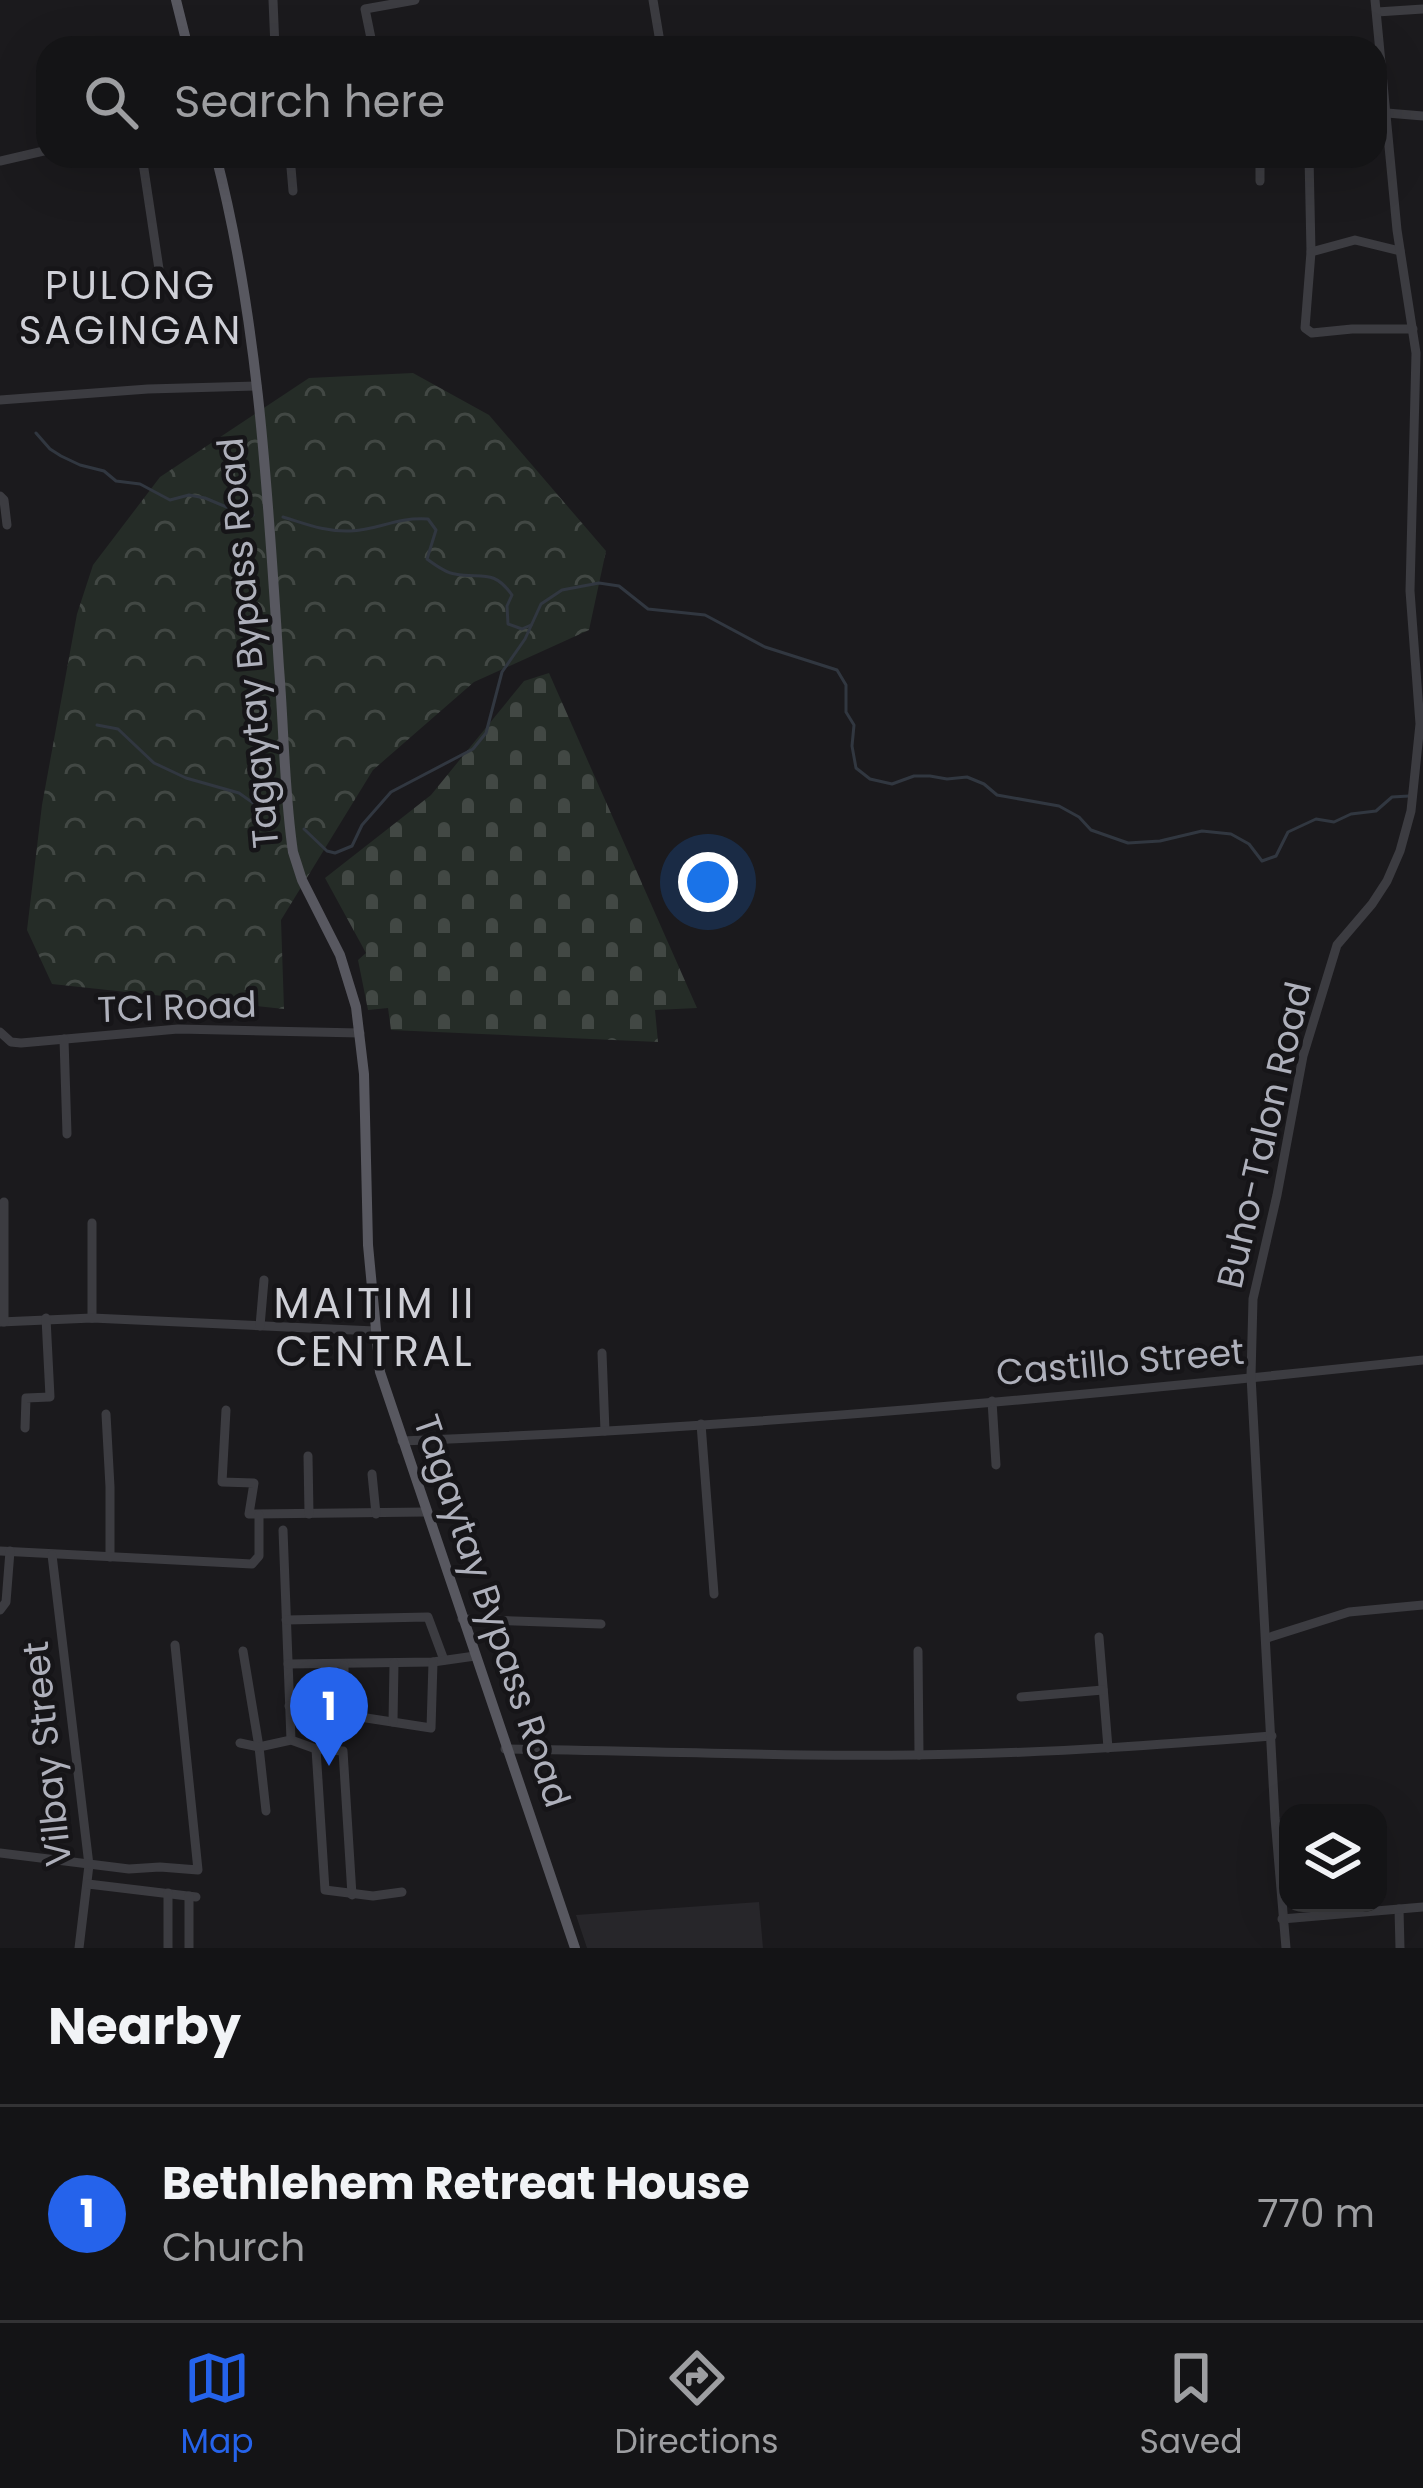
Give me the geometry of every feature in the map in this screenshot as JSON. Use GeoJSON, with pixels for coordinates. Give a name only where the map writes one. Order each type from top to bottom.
{"type":"FeatureCollection","features":[{"type":"Feature","properties":{"kind":"main road"},"geometry":{"type":"LineString","coordinates":[[176,0],[185,36]]}},
{"type":"Feature","properties":{"kind":"main road","name":"Tagaytay Bypass Road"},"geometry":{"type":"LineString","coordinates":[[219,168],[257,386],[293,852],[340,955],[360,1033],[368,1246],[380,1372],[575,1948]]}},
{"type":"Feature","properties":{"kind":"street"},"geometry":{"type":"LineString","coordinates":[[273,0],[274,36]]}},
{"type":"Feature","properties":{"kind":"street"},"geometry":{"type":"LineString","coordinates":[[371,36],[365,9],[415,0]]}},
{"type":"Feature","properties":{"kind":"street"},"geometry":{"type":"LineString","coordinates":[[652,0],[659,36]]}},
{"type":"Feature","properties":{"kind":"street"},"geometry":{"type":"LineString","coordinates":[[1376,6],[1423,9]]}},
{"type":"Feature","properties":{"kind":"street","name":"Buho-Talon Road"},"geometry":{"type":"LineString","coordinates":[[1376,6],[1379,36]]}},
{"type":"Feature","properties":{"kind":"street","name":"Buho-Talon Road"},"geometry":{"type":"LineString","coordinates":[[1286,1948],[1251,1376],[1253,1299],[1303,1056],[1337,945],[1387,881],[1411,811],[1416,772],[1421,724],[1410,591],[1417,515],[1420,356],[1400,250],[1387,105]]}},
{"type":"Feature","properties":{"kind":"street"},"geometry":{"type":"LineString","coordinates":[[1388,114],[1423,116]]}},
{"type":"Feature","properties":{"kind":"street"},"geometry":{"type":"LineString","coordinates":[[0,161],[36,153]]}},
{"type":"Feature","properties":{"kind":"street"},"geometry":{"type":"LineString","coordinates":[[144,168],[159,269]]}},
{"type":"Feature","properties":{"kind":"street"},"geometry":{"type":"LineString","coordinates":[[291,168],[293,191]]}},
{"type":"Feature","properties":{"kind":"street"},"geometry":{"type":"LineString","coordinates":[[1260,168],[1260,181]]}},
{"type":"Feature","properties":{"kind":"street"},"geometry":{"type":"LineString","coordinates":[[1309,168],[1308,333],[1412,328]]}},
{"type":"Feature","properties":{"kind":"street"},"geometry":{"type":"LineString","coordinates":[[1311,252],[1354,240],[1400,250]]}},
{"type":"Feature","properties":{"kind":"street"},"geometry":{"type":"LineString","coordinates":[[0,400],[257,386]]}},
{"type":"Feature","properties":{"kind":"street"},"geometry":{"type":"LineString","coordinates":[[0,496],[8,525]]}},
{"type":"Feature","properties":{"kind":"street","name":"TCI Road"},"geometry":{"type":"LineString","coordinates":[[0,1032],[11,1042],[21,1043],[178,1029],[360,1033]]}},
{"type":"Feature","properties":{"kind":"street"},"geometry":{"type":"LineString","coordinates":[[64,1039],[67,1134]]}},
{"type":"Feature","properties":{"kind":"street"},"geometry":{"type":"LineString","coordinates":[[18,1202],[2,1202],[2,1322],[92,1318],[375,1331]]}},
{"type":"Feature","properties":{"kind":"street"},"geometry":{"type":"LineString","coordinates":[[92,1223],[92,1318]]}},
{"type":"Feature","properties":{"kind":"street"},"geometry":{"type":"LineString","coordinates":[[260,1326],[264,1280]]}},
{"type":"Feature","properties":{"kind":"street"},"geometry":{"type":"LineString","coordinates":[[26,1428],[26,1398],[50,1397],[46,1318]]}},
{"type":"Feature","properties":{"kind":"street"},"geometry":{"type":"LineString","coordinates":[[602,1353],[605,1431]]}},
{"type":"Feature","properties":{"kind":"street","name":"Castillo Street"},"geometry":{"type":"LineString","coordinates":[[402,1441],[823,1415],[1201,1384],[1423,1360]]}},
{"type":"Feature","properties":{"kind":"street"},"geometry":{"type":"LineString","coordinates":[[992,1401],[995,1465]]}},
{"type":"Feature","properties":{"kind":"street"},"geometry":{"type":"LineString","coordinates":[[226,1410],[222,1481],[254,1483],[249,1514],[426,1512]]}},
{"type":"Feature","properties":{"kind":"street"},"geometry":{"type":"LineString","coordinates":[[106,1414],[110,1557]]}},
{"type":"Feature","properties":{"kind":"street"},"geometry":{"type":"LineString","coordinates":[[701,1424],[714,1594]]}},
{"type":"Feature","properties":{"kind":"street"},"geometry":{"type":"LineString","coordinates":[[308,1456],[309,1514]]}},
{"type":"Feature","properties":{"kind":"street"},"geometry":{"type":"LineString","coordinates":[[372,1474],[376,1514]]}},
{"type":"Feature","properties":{"kind":"street"},"geometry":{"type":"LineString","coordinates":[[0,1610],[6,1602],[5,1551],[253,1564],[259,1556],[259,1514]]}},
{"type":"Feature","properties":{"kind":"street"},"geometry":{"type":"LineString","coordinates":[[283,1530],[291,1740]]}},
{"type":"Feature","properties":{"kind":"street","name":"Vilbay Street"},"geometry":{"type":"LineString","coordinates":[[52,1555],[88,1865],[79,1948]]}},
{"type":"Feature","properties":{"kind":"street"},"geometry":{"type":"LineString","coordinates":[[1267,1638],[1348,1612],[1423,1605]]}},
{"type":"Feature","properties":{"kind":"street"},"geometry":{"type":"LineString","coordinates":[[286,1620],[428,1617],[438,1661],[431,1728],[289,1706]]}},
{"type":"Feature","properties":{"kind":"street"},"geometry":{"type":"LineString","coordinates":[[462,1619],[602,1624]]}},
{"type":"Feature","properties":{"kind":"street"},"geometry":{"type":"LineString","coordinates":[[1099,1637],[1108,1748]]}},
{"type":"Feature","properties":{"kind":"street"},"geometry":{"type":"LineString","coordinates":[[0,1853],[88,1865],[194,1871],[199,1866],[175,1645]]}},
{"type":"Feature","properties":{"kind":"street"},"geometry":{"type":"LineString","coordinates":[[243,1651],[266,1811]]}},
{"type":"Feature","properties":{"kind":"street"},"geometry":{"type":"LineString","coordinates":[[918,1651],[919,1755]]}},
{"type":"Feature","properties":{"kind":"street"},"geometry":{"type":"LineString","coordinates":[[288,1664],[475,1657]]}},
{"type":"Feature","properties":{"kind":"street"},"geometry":{"type":"LineString","coordinates":[[394,1663],[394,1722]]}},
{"type":"Feature","properties":{"kind":"street"},"geometry":{"type":"LineString","coordinates":[[344,1665],[344,1714]]}},
{"type":"Feature","properties":{"kind":"street"},"geometry":{"type":"LineString","coordinates":[[1021,1697],[1103,1690]]}},
{"type":"Feature","properties":{"kind":"street"},"geometry":{"type":"LineString","coordinates":[[506,1749],[919,1755],[1272,1736]]}},
{"type":"Feature","properties":{"kind":"street"},"geometry":{"type":"LineString","coordinates":[[240,1743],[259,1747],[291,1740],[316,1749],[343,1751],[352,1894]]}},
{"type":"Feature","properties":{"kind":"street"},"geometry":{"type":"LineString","coordinates":[[316,1749],[325,1890],[373,1896],[402,1892]]}},
{"type":"Feature","properties":{"kind":"street"},"geometry":{"type":"LineString","coordinates":[[88,1885],[193,1896],[189,1948]]}},
{"type":"Feature","properties":{"kind":"street"},"geometry":{"type":"LineString","coordinates":[[168,1893],[168,1948]]}},
{"type":"Feature","properties":{"kind":"street"},"geometry":{"type":"LineString","coordinates":[[1282,1918],[1423,1906]]}},
{"type":"Feature","properties":{"kind":"street"},"geometry":{"type":"LineString","coordinates":[[1399,1909],[1400,1948]]}},
{"type":"Feature","properties":{"kind":"shaded area"},"geometry":{"type":"Polygon","coordinates":[[[759,1902],[763,1948],[587,1948],[576,1915],[759,1902]]]}},
{"type":"Feature","properties":{"kind":"green space"},"geometry":{"type":"Polygon","coordinates":[[[413,373],[489,415],[606,551],[589,630],[474,682],[373,770],[281,920],[284,1009],[52,984],[27,930],[42,805],[77,614],[93,565],[160,477],[309,378],[413,373]]]}},
{"type":"Feature","properties":{"kind":"green space"},"geometry":{"type":"Polygon","coordinates":[[[549,673],[697,1008],[655,1010],[658,1042],[391,1030],[388,1008],[368,1010],[358,960],[366,953],[325,878],[431,795],[524,681],[549,673]]]}},
{"type":"Feature","properties":{"kind":"waterway"},"geometry":{"type":"LineString","coordinates":[[36,433],[61,456],[104,471],[116,481],[140,484],[170,500],[189,495],[253,515]]}},
{"type":"Feature","properties":{"kind":"waterway"},"geometry":{"type":"LineString","coordinates":[[283,517],[341,531],[428,519],[436,530],[427,559],[452,573],[499,581],[512,595],[508,624],[522,629],[531,625]]}},
{"type":"Feature","properties":{"kind":"waterway"},"geometry":{"type":"LineString","coordinates":[[304,829],[327,851],[352,846],[362,825],[391,792],[473,749],[486,733],[502,672],[541,604],[562,590],[599,583],[619,586],[648,609],[705,615],[765,647],[837,670],[846,685],[846,712],[854,725],[856,768],[870,779],[892,784],[914,776],[967,777],[997,795],[1059,806],[1091,830],[1128,843],[1202,831],[1231,834],[1249,844],[1262,861],[1276,856],[1288,832],[1316,819],[1334,822],[1376,811],[1392,797],[1409,796]]}},
{"type":"Feature","properties":{"kind":"waterway"},"geometry":{"type":"LineString","coordinates":[[97,725],[118,729],[154,763],[239,793],[273,817]]}},
{"type":"Feature","properties":{"kind":"place","name":"Bethlehem Retreat House"},"geometry":{"type":"Point","coordinates":[329,1766]}},
{"type":"Feature","properties":{"kind":"district","name":"PULONG SAGINGAN"},"geometry":{"type":"Point","coordinates":[131,308]}},
{"type":"Feature","properties":{"kind":"district","name":"MAITIM II CENTRAL"},"geometry":{"type":"Point","coordinates":[375,1327]}}]}
